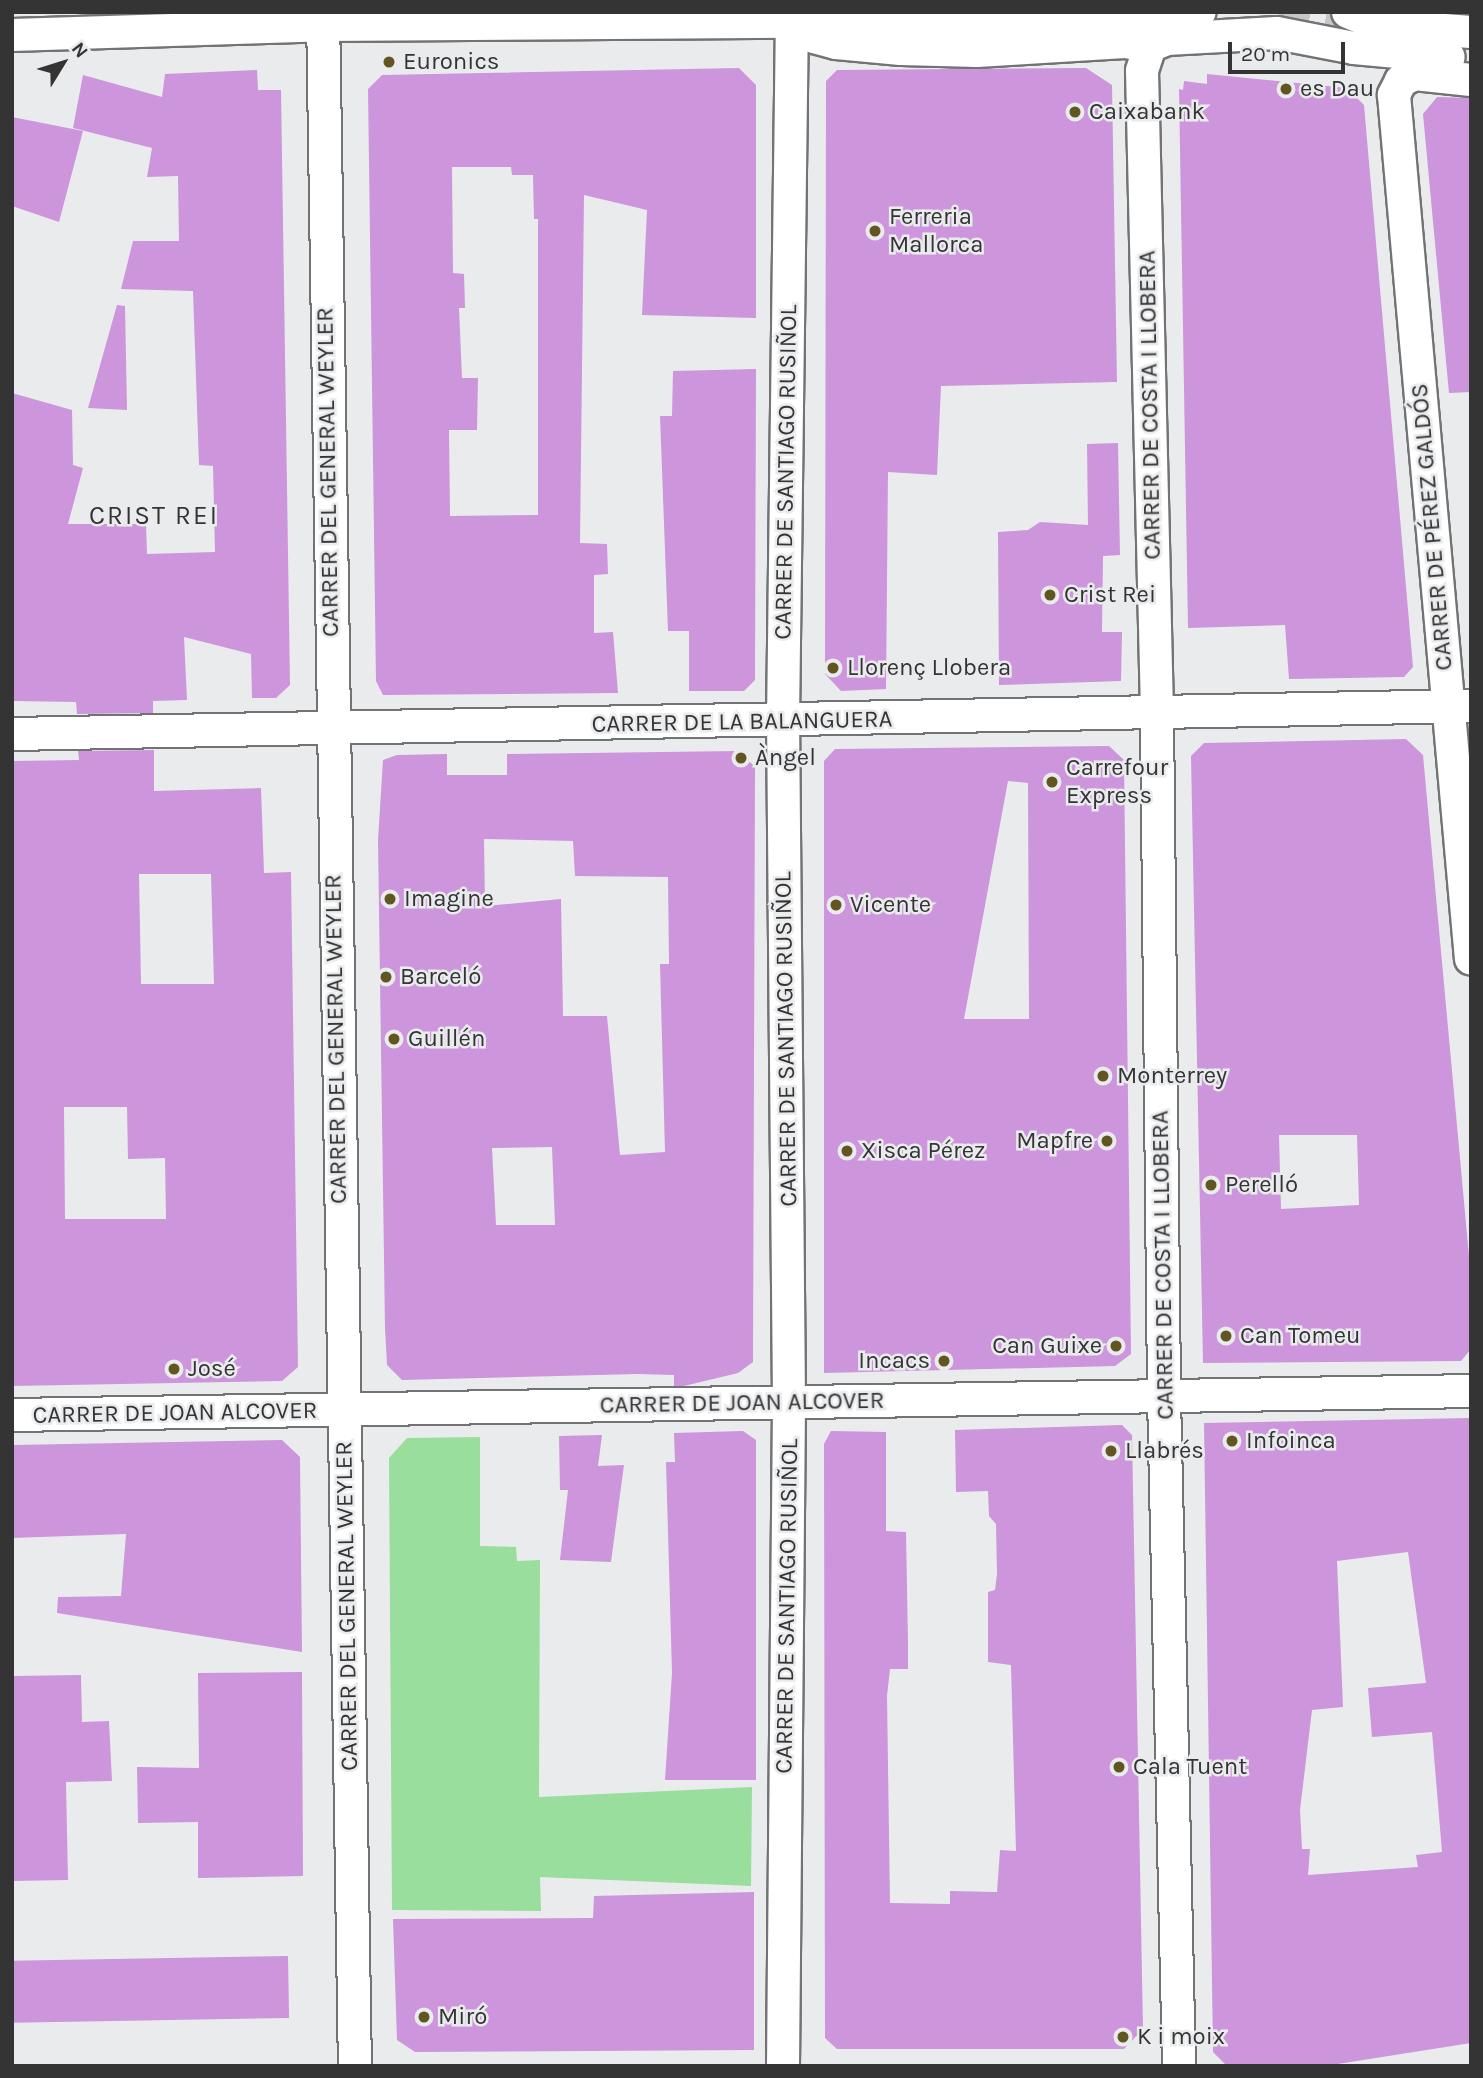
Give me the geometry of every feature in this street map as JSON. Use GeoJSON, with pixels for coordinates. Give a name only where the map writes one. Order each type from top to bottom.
{"type":"FeatureCollection","features":[{"type":"Feature","properties":{"kind":"street"},"geometry":{"type":"LineString","coordinates":[[12,35],[323,19],[792,17],[851,14],[981,26],[1200,12]]}},
{"type":"Feature","properties":{"kind":"street"},"geometry":{"type":"LineString","coordinates":[[1348,12],[1380,25],[1471,32]]}},
{"type":"Feature","properties":{"kind":"street"},"geometry":{"type":"LineString","coordinates":[[792,17],[814,37],[836,43],[901,49],[977,51],[1125,42],[1150,46],[1167,39],[1288,23],[1354,48],[1471,59]]}},
{"type":"Feature","properties":{"kind":"street","name":"CARRER DE SANTIAGO RUSIÑOL"},"geometry":{"type":"LineString","coordinates":[[783,2066],[789,1402],[782,721],[792,17]]}},
{"type":"Feature","properties":{"kind":"street","name":"CARRER DEL GENERAL WEYLER"},"geometry":{"type":"LineString","coordinates":[[323,19],[331,730],[355,2066]]}},
{"type":"Feature","properties":{"kind":"street","name":"CARRER DE COSTA I LLOBERA"},"geometry":{"type":"LineString","coordinates":[[1150,46],[1142,71],[1157,712],[1164,1396],[1179,2066]]}},
{"type":"Feature","properties":{"kind":"street","name":"CARRER DE PÉREZ GALDÓS"},"geometry":{"type":"LineString","coordinates":[[1471,80],[1413,74],[1401,80],[1394,95],[1459,706],[1471,959]]}},
{"type":"Feature","properties":{"kind":"street","name":"CARRER DE LA BALANGUERA"},"geometry":{"type":"LineString","coordinates":[[12,734],[331,730],[1459,706]]}},
{"type":"Feature","properties":{"kind":"street","name":"CARRER DE JOAN ALCOVER"},"geometry":{"type":"LineString","coordinates":[[12,1416],[1471,1391]]}},
{"type":"Feature","properties":{"kind":"green space"},"geometry":{"type":"Polygon","coordinates":[[[480,1437],[480,1546],[516,1547],[517,1561],[540,1560],[539,1797],[752,1787],[751,1886],[540,1877],[541,1911],[392,1910],[389,1458],[407,1438],[480,1437]]]}},
{"type":"Feature","properties":{"kind":"building"},"geometry":{"type":"Polygon","coordinates":[[[739,68],[756,85],[756,318],[642,315],[647,210],[584,195],[580,543],[607,544],[608,574],[594,575],[594,633],[613,632],[618,693],[383,695],[376,681],[368,89],[382,75],[739,68]],[[452,167],[453,273],[464,274],[465,308],[459,308],[462,378],[478,378],[477,430],[449,430],[450,516],[538,515],[538,219],[534,219],[533,175],[512,175],[511,167],[452,167]]]}},
{"type":"Feature","properties":{"kind":"building"},"geometry":{"type":"Polygon","coordinates":[[[1086,68],[1112,85],[1117,382],[941,386],[937,475],[888,472],[886,689],[841,691],[825,674],[826,81],[837,70],[1086,68]]]}},
{"type":"Feature","properties":{"kind":"building"},"geometry":{"type":"Polygon","coordinates":[[[257,70],[258,90],[281,90],[290,685],[276,698],[252,698],[251,654],[184,637],[187,700],[153,701],[153,713],[77,714],[76,702],[12,701],[12,393],[72,410],[73,465],[83,468],[68,524],[146,524],[147,554],[215,552],[213,466],[199,465],[193,291],[121,289],[133,241],[179,241],[178,176],[147,177],[152,148],[73,128],[83,75],[162,97],[165,74],[257,70]]]}},
{"type":"Feature","properties":{"kind":"building"},"geometry":{"type":"Polygon","coordinates":[[[1207,74],[1347,88],[1364,105],[1413,667],[1404,677],[1289,679],[1285,625],[1188,628],[1179,89],[1183,90],[1184,81],[1207,84],[1207,74]]]}},
{"type":"Feature","properties":{"kind":"building"},"geometry":{"type":"Polygon","coordinates":[[[1437,97],[1471,98],[1471,392],[1449,393],[1423,114],[1437,97]]]}},
{"type":"Feature","properties":{"kind":"building"},"geometry":{"type":"Polygon","coordinates":[[[12,117],[83,131],[59,222],[12,206],[12,117]]]}},
{"type":"Feature","properties":{"kind":"building"},"geometry":{"type":"Polygon","coordinates":[[[117,305],[125,306],[127,410],[88,408],[117,305]]]}},
{"type":"Feature","properties":{"kind":"building"},"geometry":{"type":"Polygon","coordinates":[[[756,369],[755,680],[744,691],[689,691],[689,631],[668,631],[660,416],[672,416],[673,371],[756,369]]]}},
{"type":"Feature","properties":{"kind":"building","name":"Crist Rei"},"geometry":{"type":"Polygon","coordinates":[[[1118,443],[1120,555],[1103,556],[1102,632],[1122,632],[1121,681],[999,685],[998,532],[1028,530],[1040,522],[1088,525],[1087,444],[1118,443]]]}},
{"type":"Feature","properties":{"kind":"building"},"geometry":{"type":"Polygon","coordinates":[[[1406,739],[1423,755],[1471,1278],[1471,1349],[1461,1361],[1203,1363],[1191,756],[1204,743],[1406,739]],[[1279,1135],[1281,1209],[1359,1205],[1357,1135],[1279,1135]]]}},
{"type":"Feature","properties":{"kind":"building"},"geometry":{"type":"Polygon","coordinates":[[[1109,746],[1124,760],[1131,1354],[1115,1366],[824,1373],[824,761],[835,749],[1109,746]],[[1008,781],[964,1019],[1029,1019],[1028,783],[1008,781]]]}},
{"type":"Feature","properties":{"kind":"building"},"geometry":{"type":"Polygon","coordinates":[[[154,750],[154,791],[261,788],[264,873],[291,872],[298,1367],[282,1381],[12,1386],[12,761],[79,760],[78,751],[154,750]],[[139,874],[141,984],[214,984],[211,874],[139,874]],[[64,1107],[65,1219],[166,1219],[165,1158],[128,1159],[127,1107],[64,1107]]]}},
{"type":"Feature","properties":{"kind":"building"},"geometry":{"type":"Polygon","coordinates":[[[739,751],[755,767],[753,1362],[738,1373],[684,1386],[674,1386],[674,1375],[637,1374],[402,1380],[387,1365],[378,840],[383,760],[397,755],[447,754],[447,775],[507,775],[507,754],[739,751]],[[484,839],[485,906],[561,899],[563,1016],[607,1016],[620,1155],[665,1152],[660,964],[669,964],[668,877],[575,876],[573,841],[484,839]],[[552,1147],[492,1148],[496,1225],[555,1225],[552,1147]]]}},
{"type":"Feature","properties":{"kind":"building"},"geometry":{"type":"Polygon","coordinates":[[[1471,1418],[1471,2043],[1325,2066],[1227,2066],[1213,2052],[1204,1423],[1471,1418]],[[1408,1552],[1337,1561],[1343,1707],[1312,1710],[1300,1810],[1302,1849],[1310,1849],[1308,1875],[1418,1867],[1416,1855],[1442,1852],[1432,1732],[1372,1737],[1368,1688],[1426,1683],[1408,1552]]]}},
{"type":"Feature","properties":{"kind":"building"},"geometry":{"type":"Polygon","coordinates":[[[1122,1425],[1132,1435],[1143,2029],[1124,2049],[837,2049],[825,2038],[824,1444],[831,1431],[886,1432],[886,1531],[906,1532],[908,1643],[908,1669],[890,1669],[887,1696],[890,1903],[950,1904],[950,1891],[997,1892],[1000,1850],[1016,1851],[1011,1665],[988,1662],[988,1592],[995,1590],[997,1574],[996,1524],[989,1516],[988,1491],[956,1492],[955,1430],[1122,1425]]]}},
{"type":"Feature","properties":{"kind":"building"},"geometry":{"type":"Polygon","coordinates":[[[743,1431],[756,1440],[756,1780],[665,1780],[672,1673],[666,1462],[675,1462],[674,1433],[743,1431]]]}},
{"type":"Feature","properties":{"kind":"building"},"geometry":{"type":"Polygon","coordinates":[[[602,1435],[598,1466],[624,1465],[611,1562],[560,1560],[568,1490],[560,1490],[559,1436],[602,1435]]]}},
{"type":"Feature","properties":{"kind":"building"},"geometry":{"type":"Polygon","coordinates":[[[282,1440],[300,1457],[302,1652],[57,1613],[58,1597],[121,1596],[126,1534],[12,1538],[12,1445],[282,1440]]]}},
{"type":"Feature","properties":{"kind":"building"},"geometry":{"type":"Polygon","coordinates":[[[302,1672],[303,1876],[198,1878],[198,1822],[138,1823],[137,1767],[199,1768],[198,1673],[302,1672]]]}},
{"type":"Feature","properties":{"kind":"building"},"geometry":{"type":"Polygon","coordinates":[[[81,1675],[82,1722],[109,1721],[112,1781],[66,1782],[68,1880],[12,1881],[12,1676],[81,1675]]]}},
{"type":"Feature","properties":{"kind":"building"},"geometry":{"type":"Polygon","coordinates":[[[754,1892],[754,2050],[415,2052],[397,2040],[393,1919],[593,1918],[594,1896],[754,1892]]]}},
{"type":"Feature","properties":{"kind":"building"},"geometry":{"type":"Polygon","coordinates":[[[288,1956],[289,2018],[13,2023],[12,1961],[288,1956]]]}},
{"type":"Feature","properties":{"kind":"tunnel"},"geometry":{"type":"LineString","coordinates":[[1278,12],[1375,24]]}},
{"type":"Feature","properties":{"kind":"place","name":"Euronics"},"geometry":{"type":"Point","coordinates":[389,62]}},
{"type":"Feature","properties":{"kind":"place","name":"es Dau"},"geometry":{"type":"Point","coordinates":[1286,89]}},
{"type":"Feature","properties":{"kind":"place","name":"Caixabank"},"geometry":{"type":"Point","coordinates":[1075,112]}},
{"type":"Feature","properties":{"kind":"place","name":"Ferreria Mallorca"},"geometry":{"type":"Point","coordinates":[875,231]}},
{"type":"Feature","properties":{"kind":"place","name":"Crist Rei"},"geometry":{"type":"Point","coordinates":[1050,595]}},
{"type":"Feature","properties":{"kind":"place","name":"Llorenç Llobera"},"geometry":{"type":"Point","coordinates":[833,668]}},
{"type":"Feature","properties":{"kind":"place","name":"Àngel"},"geometry":{"type":"Point","coordinates":[741,758]}},
{"type":"Feature","properties":{"kind":"place","name":"Carrefour Express"},"geometry":{"type":"Point","coordinates":[1052,782]}},
{"type":"Feature","properties":{"kind":"place","name":"Imagine"},"geometry":{"type":"Point","coordinates":[390,899]}},
{"type":"Feature","properties":{"kind":"place","name":"Vicente"},"geometry":{"type":"Point","coordinates":[836,905]}},
{"type":"Feature","properties":{"kind":"place","name":"Barceló"},"geometry":{"type":"Point","coordinates":[386,977]}},
{"type":"Feature","properties":{"kind":"place","name":"Guillén"},"geometry":{"type":"Point","coordinates":[394,1039]}},
{"type":"Feature","properties":{"kind":"place","name":"Monterrey"},"geometry":{"type":"Point","coordinates":[1103,1076]}},
{"type":"Feature","properties":{"kind":"place","name":"Mapfre"},"geometry":{"type":"Point","coordinates":[1107,1141]}},
{"type":"Feature","properties":{"kind":"place","name":"Xisca Pérez"},"geometry":{"type":"Point","coordinates":[847,1151]}},
{"type":"Feature","properties":{"kind":"place","name":"Perelló"},"geometry":{"type":"Point","coordinates":[1211,1185]}},
{"type":"Feature","properties":{"kind":"place","name":"Can Tomeu"},"geometry":{"type":"Point","coordinates":[1226,1336]}},
{"type":"Feature","properties":{"kind":"place","name":"Can Guixe"},"geometry":{"type":"Point","coordinates":[1116,1346]}},
{"type":"Feature","properties":{"kind":"place","name":"Incacs"},"geometry":{"type":"Point","coordinates":[944,1361]}},
{"type":"Feature","properties":{"kind":"place","name":"José"},"geometry":{"type":"Point","coordinates":[174,1369]}},
{"type":"Feature","properties":{"kind":"place","name":"Infoinca"},"geometry":{"type":"Point","coordinates":[1232,1441]}},
{"type":"Feature","properties":{"kind":"place","name":"Llabrés"},"geometry":{"type":"Point","coordinates":[1111,1451]}},
{"type":"Feature","properties":{"kind":"place","name":"Cala Tuent"},"geometry":{"type":"Point","coordinates":[1119,1767]}},
{"type":"Feature","properties":{"kind":"place","name":"Miró"},"geometry":{"type":"Point","coordinates":[424,2017]}},
{"type":"Feature","properties":{"kind":"place","name":"K i moix"},"geometry":{"type":"Point","coordinates":[1123,2037]}},
{"type":"Feature","properties":{"kind":"district","name":"CRIST REI"},"geometry":{"type":"Point","coordinates":[154,516]}}]}
